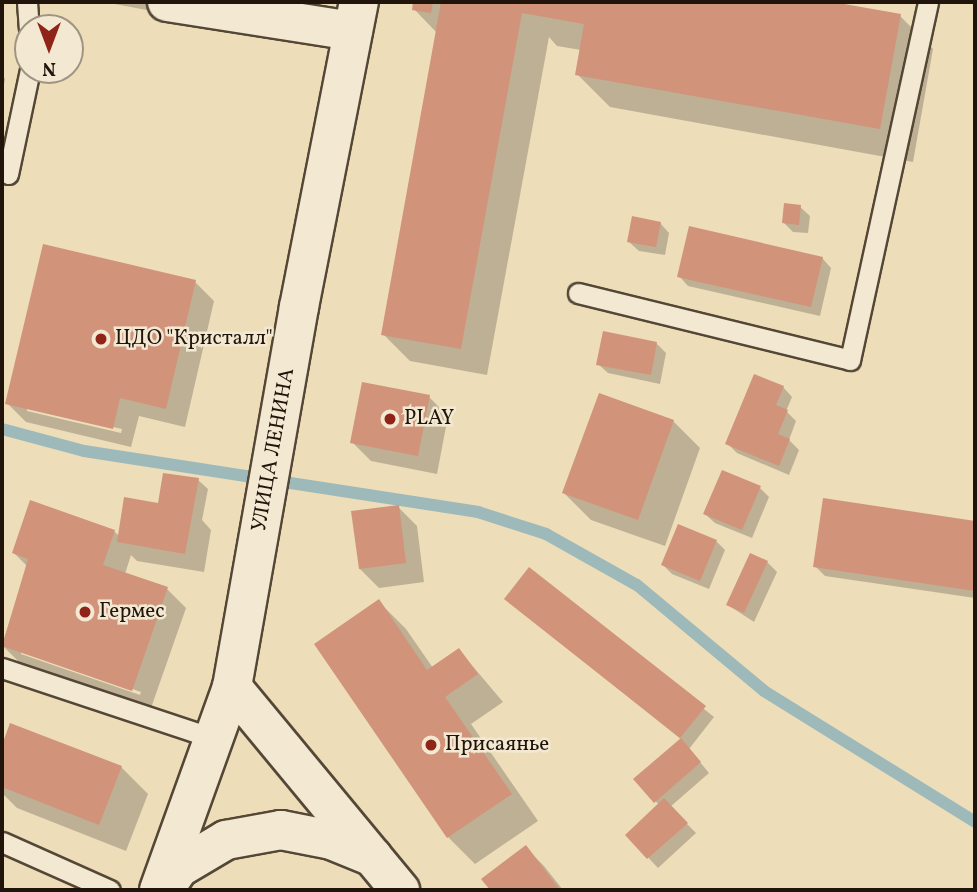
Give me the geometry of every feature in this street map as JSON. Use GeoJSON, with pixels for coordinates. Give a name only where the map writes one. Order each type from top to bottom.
{"type":"FeatureCollection","features":[{"type":"Feature","properties":{"kind":"main road"},"geometry":{"type":"LineString","coordinates":[[167,2],[356,17]]}},
{"type":"Feature","properties":{"kind":"main road","name":"УЛИЦА ЛЕНИНА"},"geometry":{"type":"LineString","coordinates":[[159,890],[232,687],[356,17]]}},
{"type":"Feature","properties":{"kind":"main road"},"geometry":{"type":"LineString","coordinates":[[232,687],[400,890]]}},
{"type":"Feature","properties":{"kind":"main road"},"geometry":{"type":"LineString","coordinates":[[164,890],[179,868],[226,839],[281,830],[331,839],[375,858]]}},
{"type":"Feature","properties":{"kind":"lane"},"geometry":{"type":"LineString","coordinates":[[578,293],[850,360],[928,2]]}},
{"type":"Feature","properties":{"kind":"lane"},"geometry":{"type":"LineString","coordinates":[[8,174],[27,84]]}},
{"type":"Feature","properties":{"kind":"lane"},"geometry":{"type":"LineString","coordinates":[[2,668],[213,738]]}},
{"type":"Feature","properties":{"kind":"lane"},"geometry":{"type":"LineString","coordinates":[[2,842],[110,890]]}},
{"type":"Feature","properties":{"kind":"building"},"geometry":{"type":"Polygon","coordinates":[[[413,2],[433,2],[431,13],[412,10],[413,2]]]}},
{"type":"Feature","properties":{"kind":"building"},"geometry":{"type":"Polygon","coordinates":[[[441,2],[833,2],[901,14],[880,129],[575,75],[584,24],[522,13],[461,349],[381,335],[441,2]]]}},
{"type":"Feature","properties":{"kind":"building"},"geometry":{"type":"Polygon","coordinates":[[[784,203],[801,205],[799,225],[782,223],[784,203]]]}},
{"type":"Feature","properties":{"kind":"building"},"geometry":{"type":"Polygon","coordinates":[[[632,216],[661,222],[656,247],[627,242],[632,216]]]}},
{"type":"Feature","properties":{"kind":"building"},"geometry":{"type":"Polygon","coordinates":[[[689,226],[823,257],[811,307],[677,277],[689,226]]]}},
{"type":"Feature","properties":{"kind":"building","name":"ЦДО \"Кристалл\""},"geometry":{"type":"Polygon","coordinates":[[[43,244],[196,280],[166,409],[120,398],[113,429],[5,404],[43,244]]]}},
{"type":"Feature","properties":{"kind":"building"},"geometry":{"type":"Polygon","coordinates":[[[603,331],[657,342],[651,375],[596,365],[603,331]]]}},
{"type":"Feature","properties":{"kind":"building"},"geometry":{"type":"Polygon","coordinates":[[[754,374],[784,386],[776,405],[788,410],[778,434],[790,439],[779,466],[725,444],[754,374]]]}},
{"type":"Feature","properties":{"kind":"building","name":"PLAY"},"geometry":{"type":"Polygon","coordinates":[[[362,382],[430,395],[418,456],[350,443],[362,382]]]}},
{"type":"Feature","properties":{"kind":"building"},"geometry":{"type":"Polygon","coordinates":[[[599,393],[674,420],[638,520],[562,493],[599,393]]]}},
{"type":"Feature","properties":{"kind":"building"},"geometry":{"type":"Polygon","coordinates":[[[722,470],[761,486],[742,530],[703,514],[722,470]]]}},
{"type":"Feature","properties":{"kind":"building"},"geometry":{"type":"Polygon","coordinates":[[[163,473],[199,478],[185,554],[117,542],[124,497],[158,503],[163,473]]]}},
{"type":"Feature","properties":{"kind":"building"},"geometry":{"type":"Polygon","coordinates":[[[823,498],[975,521],[975,591],[813,567],[823,498]]]}},
{"type":"Feature","properties":{"kind":"building","name":"Гермес"},"geometry":{"type":"Polygon","coordinates":[[[30,500],[115,530],[103,565],[168,587],[132,691],[2,646],[28,559],[12,553],[30,500]]]}},
{"type":"Feature","properties":{"kind":"building"},"geometry":{"type":"Polygon","coordinates":[[[399,505],[406,563],[359,569],[351,511],[399,505]]]}},
{"type":"Feature","properties":{"kind":"building"},"geometry":{"type":"Polygon","coordinates":[[[678,524],[717,540],[700,581],[661,565],[678,524]]]}},
{"type":"Feature","properties":{"kind":"building"},"geometry":{"type":"Polygon","coordinates":[[[750,553],[768,561],[744,613],[726,605],[750,553]]]}},
{"type":"Feature","properties":{"kind":"building"},"geometry":{"type":"Polygon","coordinates":[[[529,567],[706,706],[680,738],[504,599],[529,567]]]}},
{"type":"Feature","properties":{"kind":"building","name":"Присаянье"},"geometry":{"type":"Polygon","coordinates":[[[379,599],[427,670],[459,648],[478,674],[445,697],[512,794],[447,838],[314,644],[379,599]]]}},
{"type":"Feature","properties":{"kind":"building"},"geometry":{"type":"Polygon","coordinates":[[[10,723],[122,766],[99,825],[2,787],[2,745],[10,723]]]}},
{"type":"Feature","properties":{"kind":"building"},"geometry":{"type":"Polygon","coordinates":[[[681,738],[701,762],[654,803],[633,779],[681,738]]]}},
{"type":"Feature","properties":{"kind":"building"},"geometry":{"type":"Polygon","coordinates":[[[664,798],[688,823],[647,859],[625,835],[664,798]]]}},
{"type":"Feature","properties":{"kind":"building"},"geometry":{"type":"Polygon","coordinates":[[[526,845],[560,890],[490,890],[481,879],[526,845]]]}},
{"type":"Feature","properties":{"kind":"waterway"},"geometry":{"type":"LineString","coordinates":[[2,429],[84,451],[478,512],[546,534],[637,585],[764,691],[975,822]]}},
{"type":"Feature","properties":{"kind":"place","name":"ЦДО \"Кристалл\""},"geometry":{"type":"Point","coordinates":[101,339]}},
{"type":"Feature","properties":{"kind":"place","name":"PLAY"},"geometry":{"type":"Point","coordinates":[390,419]}},
{"type":"Feature","properties":{"kind":"place","name":"Гермес"},"geometry":{"type":"Point","coordinates":[85,612]}},
{"type":"Feature","properties":{"kind":"place","name":"Присаянье"},"geometry":{"type":"Point","coordinates":[431,745]}}]}
